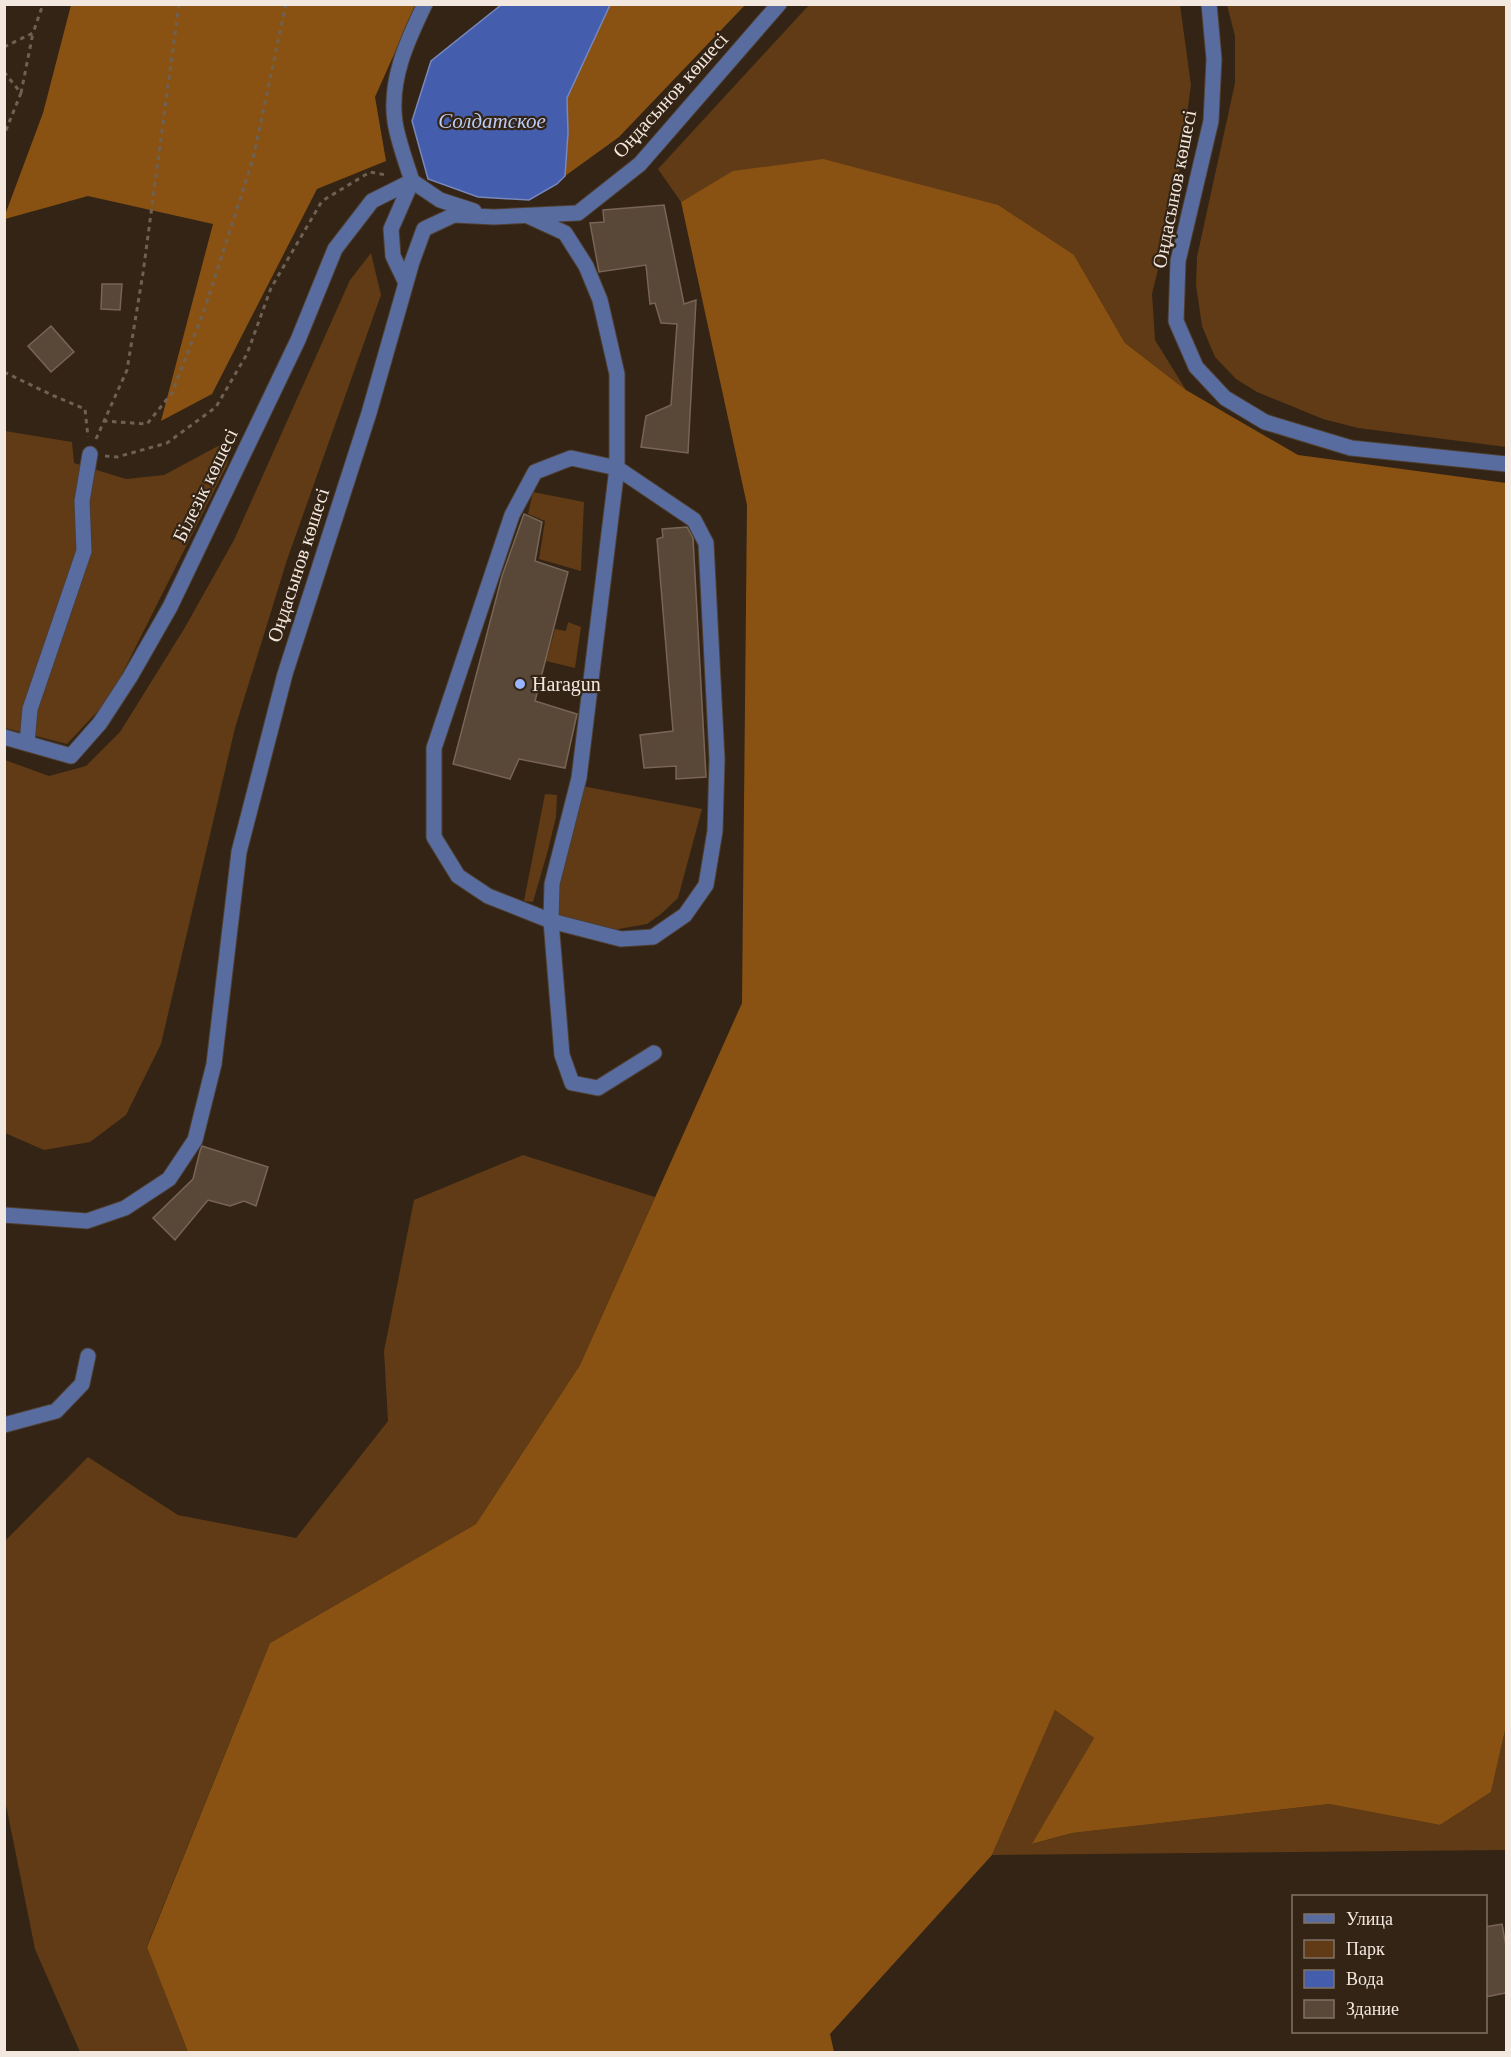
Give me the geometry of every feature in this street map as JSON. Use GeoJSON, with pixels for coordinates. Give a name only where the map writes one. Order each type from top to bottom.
{"type":"FeatureCollection","features":[{"type":"Feature","properties":{"kind":"street"},"geometry":{"type":"LineString","coordinates":[[406,283],[393,256],[391,229],[412,181],[395,122],[395,82],[403,53],[425,4]]}},
{"type":"Feature","properties":{"kind":"street","name":"Оңдасынов көшесі"},"geometry":{"type":"LineString","coordinates":[[4,1215],[87,1221],[126,1208],[169,1179],[195,1140],[213,1065],[239,852],[285,674],[369,413],[424,229],[454,215],[494,217],[579,213],[640,164],[779,4]]}},
{"type":"Feature","properties":{"kind":"street","name":"Оңдасынов көшесі"},"geometry":{"type":"LineString","coordinates":[[1209,4],[1214,59],[1210,121],[1178,261],[1176,321],[1196,367],[1225,398],[1265,422],[1351,448],[1506,464]]}},
{"type":"Feature","properties":{"kind":"street"},"geometry":{"type":"LineString","coordinates":[[412,181],[440,200],[494,217]]}},
{"type":"Feature","properties":{"kind":"street","name":"Білезік көшесі"},"geometry":{"type":"LineString","coordinates":[[4,737],[71,756],[100,723],[130,677],[170,607],[298,340],[335,249],[372,201],[412,181]]}},
{"type":"Feature","properties":{"kind":"street"},"geometry":{"type":"LineString","coordinates":[[526,215],[565,234],[586,266],[600,300],[617,374],[617,468],[579,778],[552,884],[551,921],[561,1055],[572,1083],[598,1088],[654,1053]]}},
{"type":"Feature","properties":{"kind":"street"},"geometry":{"type":"LineString","coordinates":[[27,743],[30,709],[84,551],[82,501],[90,454]]}},
{"type":"Feature","properties":{"kind":"street"},"geometry":{"type":"LineString","coordinates":[[571,458],[617,468],[694,520],[706,543],[717,759],[715,831],[706,885],[686,915],[653,937],[621,939],[551,921],[488,896],[458,876],[434,837],[434,748],[512,515],[535,472],[571,458]]}},
{"type":"Feature","properties":{"kind":"street"},"geometry":{"type":"LineString","coordinates":[[4,1425],[56,1411],[82,1384],[88,1356]]}},
{"type":"Feature","properties":{"kind":"path"},"geometry":{"type":"LineString","coordinates":[[4,135],[21,93],[33,33],[43,4]]}},
{"type":"Feature","properties":{"kind":"path"},"geometry":{"type":"LineString","coordinates":[[90,454],[127,370],[143,273],[179,4]]}},
{"type":"Feature","properties":{"kind":"path"},"geometry":{"type":"LineString","coordinates":[[103,421],[147,424],[172,393],[205,308],[253,159],[285,4]]}},
{"type":"Feature","properties":{"kind":"path"},"geometry":{"type":"LineString","coordinates":[[4,47],[33,33]]}},
{"type":"Feature","properties":{"kind":"path"},"geometry":{"type":"LineString","coordinates":[[4,72],[21,93]]}},
{"type":"Feature","properties":{"kind":"path"},"geometry":{"type":"LineString","coordinates":[[90,454],[117,457],[167,443],[216,407],[247,354],[271,288],[322,201],[370,172],[412,181]]}},
{"type":"Feature","properties":{"kind":"path"},"geometry":{"type":"LineString","coordinates":[[4,372],[86,409],[90,454]]}},
{"type":"Feature","properties":{"kind":"green space"},"geometry":{"type":"Polygon","coordinates":[[[809,5],[1180,5],[1191,85],[1176,195],[1152,294],[1155,340],[1186,390],[1125,343],[1074,255],[733,172],[681,202],[658,169],[809,5]]]}},
{"type":"Feature","properties":{"kind":"green space"},"geometry":{"type":"Polygon","coordinates":[[[1227,5],[1506,5],[1506,447],[1358,428],[1323,419],[1257,392],[1236,379],[1215,357],[1202,326],[1196,285],[1197,257],[1235,83],[1235,36],[1227,5]]]}},
{"type":"Feature","properties":{"kind":"green space"},"geometry":{"type":"Polygon","coordinates":[[[371,253],[381,295],[287,560],[235,728],[161,1044],[126,1115],[90,1142],[44,1150],[5,1133],[5,760],[49,776],[86,766],[120,732],[184,629],[234,540],[350,280],[371,253]]]}},
{"type":"Feature","properties":{"kind":"green space"},"geometry":{"type":"Polygon","coordinates":[[[5,431],[72,442],[74,463],[126,479],[164,475],[233,438],[227,465],[110,698],[67,744],[5,728],[5,431]]]}},
{"type":"Feature","properties":{"kind":"green space"},"geometry":{"type":"Polygon","coordinates":[[[533,492],[584,502],[581,571],[539,559],[545,521],[528,514],[533,492]]]}},
{"type":"Feature","properties":{"kind":"green space"},"geometry":{"type":"Polygon","coordinates":[[[568,622],[581,627],[575,668],[546,661],[555,629],[566,631],[568,622]]]}},
{"type":"Feature","properties":{"kind":"green space"},"geometry":{"type":"Polygon","coordinates":[[[582,786],[702,809],[678,898],[647,924],[613,930],[556,914],[561,874],[582,786]]]}},
{"type":"Feature","properties":{"kind":"green space"},"geometry":{"type":"Polygon","coordinates":[[[545,794],[557,795],[556,817],[533,902],[524,901],[545,794]]]}},
{"type":"Feature","properties":{"kind":"green space"},"geometry":{"type":"Polygon","coordinates":[[[523,1155],[655,1197],[580,1365],[476,1524],[270,1643],[147,1946],[188,2052],[80,2052],[35,1949],[5,1800],[4,1542],[88,1457],[178,1515],[296,1538],[388,1421],[384,1351],[414,1200],[523,1155]]]}},
{"type":"Feature","properties":{"kind":"green space"},"geometry":{"type":"Polygon","coordinates":[[[1055,1710],[1094,1738],[1033,1844],[1072,1833],[1329,1804],[1440,1825],[1491,1792],[1506,1726],[1506,1850],[992,1855],[1055,1710]]]}},
{"type":"Feature","properties":{"kind":"shaded area"},"geometry":{"type":"Polygon","coordinates":[[[71,5],[416,5],[375,97],[386,161],[317,189],[212,394],[161,421],[213,224],[88,196],[5,219],[43,113],[71,5]]]}},
{"type":"Feature","properties":{"kind":"shaded area"},"geometry":{"type":"Polygon","coordinates":[[[610,5],[745,5],[619,137],[565,176],[568,133],[567,98],[610,5]]]}},
{"type":"Feature","properties":{"kind":"shaded area"},"geometry":{"type":"Polygon","coordinates":[[[823,159],[998,205],[1074,255],[1125,343],[1186,390],[1298,455],[1506,483],[1506,1726],[1491,1792],[1440,1825],[1329,1804],[1072,1833],[1032,1844],[1094,1738],[1055,1710],[992,1855],[830,2034],[834,2052],[188,2052],[147,1947],[270,1643],[476,1524],[580,1365],[742,1003],[747,505],[681,202],[733,171],[823,159]]]}},
{"type":"Feature","properties":{"kind":"water","name":"Солдатское"},"geometry":{"type":"Polygon","coordinates":[[[501,5],[610,5],[567,98],[568,133],[565,176],[557,184],[529,200],[478,197],[428,179],[412,121],[431,61],[501,5]]]}},
{"type":"Feature","properties":{"kind":"building"},"geometry":{"type":"Polygon","coordinates":[[[664,205],[684,304],[696,300],[688,453],[641,447],[646,416],[671,405],[677,324],[661,323],[655,303],[650,304],[646,265],[599,272],[590,223],[604,222],[603,210],[664,205]]]}},
{"type":"Feature","properties":{"kind":"building"},"geometry":{"type":"Polygon","coordinates":[[[102,284],[122,284],[120,310],[101,309],[102,284]]]}},
{"type":"Feature","properties":{"kind":"building"},"geometry":{"type":"Polygon","coordinates":[[[51,326],[74,352],[51,372],[28,346],[51,326]]]}},
{"type":"Feature","properties":{"kind":"building"},"geometry":{"type":"Polygon","coordinates":[[[524,514],[542,522],[535,561],[568,572],[535,701],[577,714],[565,768],[519,759],[510,779],[453,764],[502,576],[524,514]]]}},
{"type":"Feature","properties":{"kind":"building"},"geometry":{"type":"Polygon","coordinates":[[[687,527],[693,538],[706,777],[676,779],[676,766],[644,768],[640,735],[673,731],[657,539],[663,537],[662,529],[687,527]]]}},
{"type":"Feature","properties":{"kind":"building"},"geometry":{"type":"Polygon","coordinates":[[[202,1146],[268,1167],[256,1206],[244,1201],[230,1206],[208,1200],[175,1240],[153,1218],[193,1179],[202,1146]]]}},
{"type":"Feature","properties":{"kind":"building"},"geometry":{"type":"Polygon","coordinates":[[[1502,1924],[1506,1946],[1506,1993],[1487,1997],[1487,1927],[1502,1924]]]}},
{"type":"Feature","properties":{"kind":"place","name":"Haragun"},"geometry":{"type":"Point","coordinates":[520,684]}}]}
